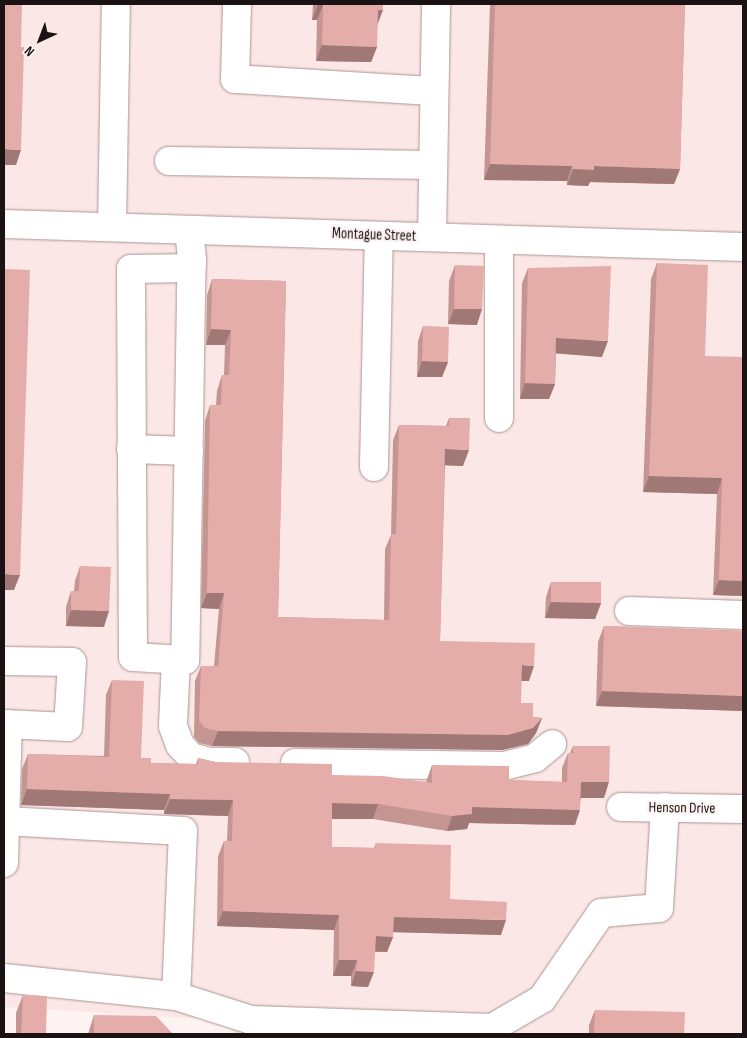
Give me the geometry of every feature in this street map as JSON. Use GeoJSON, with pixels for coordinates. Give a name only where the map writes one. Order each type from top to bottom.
{"type":"FeatureCollection","features":[{"type":"Feature","properties":{"kind":"street"},"geometry":{"type":"LineString","coordinates":[[112,227],[116,4]]}},
{"type":"Feature","properties":{"kind":"street"},"geometry":{"type":"LineString","coordinates":[[237,4],[235,79],[434,91]]}},
{"type":"Feature","properties":{"kind":"street"},"geometry":{"type":"LineString","coordinates":[[432,237],[436,4]]}},
{"type":"Feature","properties":{"kind":"street"},"geometry":{"type":"LineString","coordinates":[[169,161],[433,165]]}},
{"type":"Feature","properties":{"kind":"street","name":"Montague Street"},"geometry":{"type":"LineString","coordinates":[[4,224],[743,248]]}},
{"type":"Feature","properties":{"kind":"street"},"geometry":{"type":"LineString","coordinates":[[189,230],[192,268],[185,660],[133,657],[131,269],[192,268]]}},
{"type":"Feature","properties":{"kind":"street"},"geometry":{"type":"LineString","coordinates":[[374,467],[379,236]]}},
{"type":"Feature","properties":{"kind":"street"},"geometry":{"type":"LineString","coordinates":[[499,240],[499,418]]}},
{"type":"Feature","properties":{"kind":"street"},"geometry":{"type":"LineString","coordinates":[[131,449],[189,451]]}},
{"type":"Feature","properties":{"kind":"street"},"geometry":{"type":"LineString","coordinates":[[629,611],[743,615]]}},
{"type":"Feature","properties":{"kind":"street"},"geometry":{"type":"LineString","coordinates":[[176,659],[173,726],[180,745],[191,757],[210,762],[504,766],[535,758],[552,744]]}},
{"type":"Feature","properties":{"kind":"street"},"geometry":{"type":"LineString","coordinates":[[4,660],[72,662],[68,727],[6,724],[4,863]]}},
{"type":"Feature","properties":{"kind":"street","name":"Henson Drive"},"geometry":{"type":"LineString","coordinates":[[621,807],[743,809]]}},
{"type":"Feature","properties":{"kind":"street"},"geometry":{"type":"LineString","coordinates":[[4,978],[176,996],[251,1020],[492,1028],[542,999],[601,913],[659,908],[665,807]]}},
{"type":"Feature","properties":{"kind":"street"},"geometry":{"type":"LineString","coordinates":[[5,821],[183,832],[176,996]]}},
{"type":"Feature","properties":{"kind":"shaded area"},"geometry":{"type":"Polygon","coordinates":[[[4,4],[743,4],[743,1034],[234,1034],[224,1020],[4,1007],[4,4]]]}},
{"type":"Feature","properties":{"kind":"building"},"geometry":{"type":"Polygon","coordinates":[[[4,4],[22,4],[21,47],[24,47],[21,150],[4,149],[4,4]]]}},
{"type":"Feature","properties":{"kind":"building"},"geometry":{"type":"Polygon","coordinates":[[[318,4],[383,4],[383,10],[378,10],[377,47],[322,45],[323,5],[318,4]]]}},
{"type":"Feature","properties":{"kind":"building"},"geometry":{"type":"Polygon","coordinates":[[[495,4],[685,4],[680,169],[594,166],[594,170],[573,169],[572,166],[490,164],[495,4]]]}},
{"type":"Feature","properties":{"kind":"building"},"geometry":{"type":"Polygon","coordinates":[[[657,263],[708,265],[705,356],[743,357],[743,581],[719,580],[722,478],[649,476],[657,263]]]}},
{"type":"Feature","properties":{"kind":"building"},"geometry":{"type":"Polygon","coordinates":[[[455,265],[484,266],[482,309],[454,309],[455,265]]]}},
{"type":"Feature","properties":{"kind":"building"},"geometry":{"type":"Polygon","coordinates":[[[611,266],[608,341],[556,338],[555,384],[525,383],[528,268],[611,266]]]}},
{"type":"Feature","properties":{"kind":"building"},"geometry":{"type":"Polygon","coordinates":[[[4,269],[30,270],[20,575],[4,574],[4,269]]]}},
{"type":"Feature","properties":{"kind":"building"},"geometry":{"type":"Polygon","coordinates":[[[212,279],[286,281],[278,617],[389,620],[391,534],[396,534],[399,425],[449,426],[449,418],[470,418],[469,450],[445,449],[440,641],[535,643],[534,666],[522,665],[521,703],[533,703],[533,717],[542,718],[533,728],[508,735],[218,731],[205,728],[199,721],[201,666],[218,666],[224,593],[207,593],[210,405],[221,405],[222,375],[229,375],[231,330],[211,329],[212,279]]]}},
{"type":"Feature","properties":{"kind":"building"},"geometry":{"type":"Polygon","coordinates":[[[423,326],[449,327],[448,362],[422,361],[423,326]]]}},
{"type":"Feature","properties":{"kind":"building"},"geometry":{"type":"Polygon","coordinates":[[[80,566],[111,567],[109,611],[71,610],[71,591],[79,591],[80,566]]]}},
{"type":"Feature","properties":{"kind":"building"},"geometry":{"type":"Polygon","coordinates":[[[551,582],[601,582],[601,603],[551,602],[551,582]]]}},
{"type":"Feature","properties":{"kind":"building"},"geometry":{"type":"Polygon","coordinates":[[[604,626],[743,631],[743,696],[602,691],[604,626]]]}},
{"type":"Feature","properties":{"kind":"building"},"geometry":{"type":"Polygon","coordinates":[[[112,680],[144,681],[141,758],[151,758],[151,763],[198,764],[198,758],[215,762],[332,764],[332,775],[383,776],[432,783],[432,765],[509,766],[509,780],[567,782],[568,753],[573,753],[573,746],[610,746],[609,782],[581,782],[580,810],[472,807],[472,814],[452,816],[378,804],[332,803],[332,847],[375,848],[376,843],[451,845],[450,899],[507,902],[506,920],[394,917],[393,937],[376,936],[374,972],[356,971],[357,960],[339,960],[339,915],[223,911],[224,841],[232,841],[233,800],[170,799],[170,794],[27,789],[28,754],[109,757],[112,680]]]}},
{"type":"Feature","properties":{"kind":"building"},"geometry":{"type":"Polygon","coordinates":[[[23,995],[47,996],[46,1034],[21,1034],[23,995]]]}},
{"type":"Feature","properties":{"kind":"building"},"geometry":{"type":"Polygon","coordinates":[[[595,1010],[685,1012],[684,1034],[594,1034],[595,1010]]]}},
{"type":"Feature","properties":{"kind":"building"},"geometry":{"type":"Polygon","coordinates":[[[94,1015],[156,1016],[173,1034],[94,1034],[94,1015]]]}}]}
